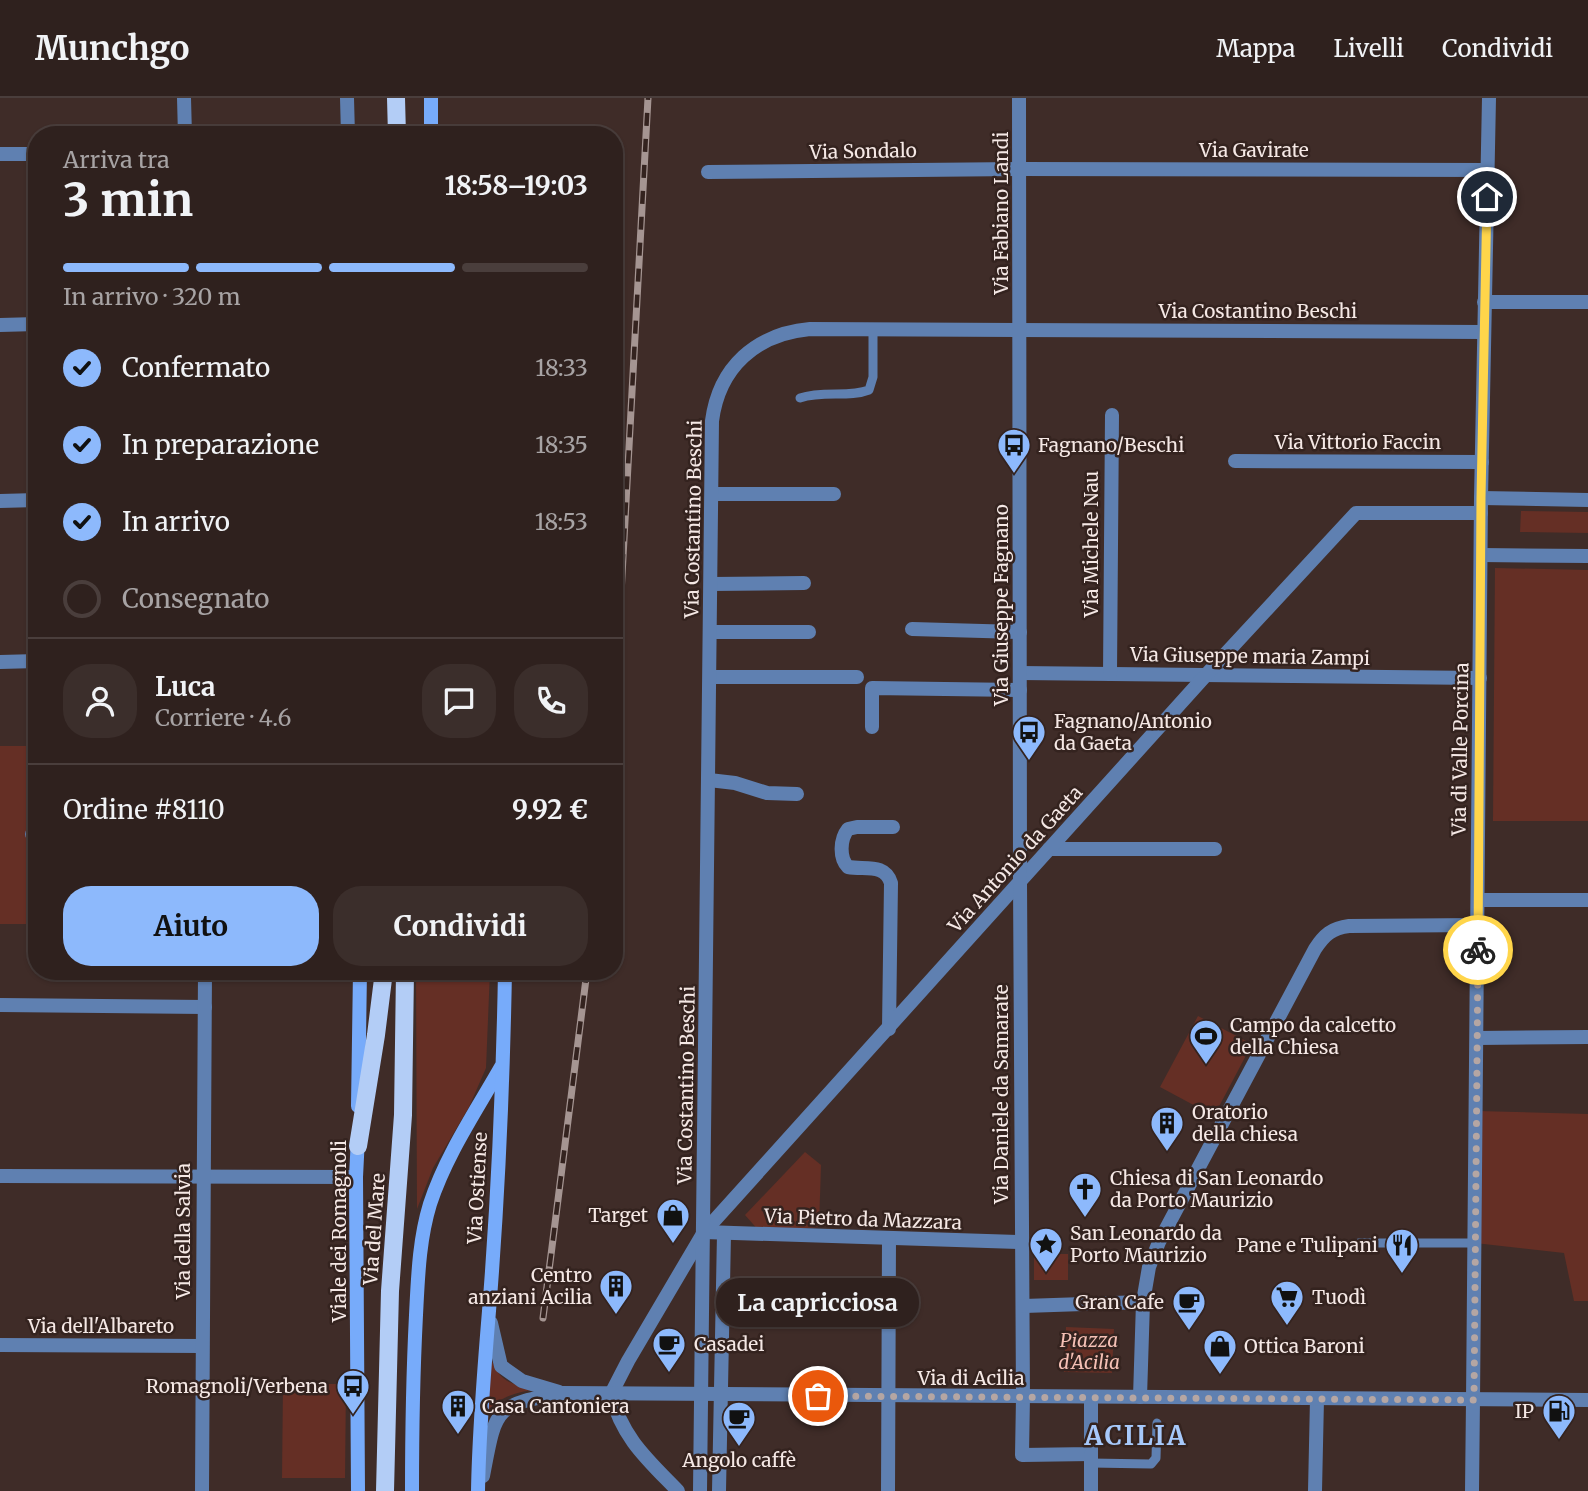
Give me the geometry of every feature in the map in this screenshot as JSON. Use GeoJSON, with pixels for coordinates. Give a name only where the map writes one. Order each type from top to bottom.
{"type":"FeatureCollection","features":[{"type":"Feature","properties":{"kind":"main road"},"geometry":{"type":"LineString","coordinates":[[396,98],[397,126]]}},
{"type":"Feature","properties":{"kind":"main road"},"geometry":{"type":"LineString","coordinates":[[431,98],[431,126]]}},
{"type":"Feature","properties":{"kind":"main road","name":"Viale dei Romagnoli"},"geometry":{"type":"LineString","coordinates":[[358,1491],[356,1177],[359,980]]}},
{"type":"Feature","properties":{"kind":"main road"},"geometry":{"type":"LineString","coordinates":[[358,1146],[383,980]]}},
{"type":"Feature","properties":{"kind":"main road","name":"Via del Mare"},"geometry":{"type":"LineString","coordinates":[[385,1491],[390,1291],[402,1135],[405,980]]}},
{"type":"Feature","properties":{"kind":"main road","name":"Via Ostiense"},"geometry":{"type":"LineString","coordinates":[[479,1491],[481,1404],[503,1063],[505,980]]}},
{"type":"Feature","properties":{"kind":"main road"},"geometry":{"type":"LineString","coordinates":[[412,1491],[414,1349],[421,1241],[430,1205],[445,1166],[503,1063]]}},
{"type":"Feature","properties":{"kind":"street"},"geometry":{"type":"LineString","coordinates":[[184,98],[185,126]]}},
{"type":"Feature","properties":{"kind":"street"},"geometry":{"type":"LineString","coordinates":[[347,98],[348,126]]}},
{"type":"Feature","properties":{"kind":"street","name":"Via Fabiano Landi"},"geometry":{"type":"LineString","coordinates":[[1019,98],[1021,328]]}},
{"type":"Feature","properties":{"kind":"street","name":"Via di Valle Porcina"},"geometry":{"type":"LineString","coordinates":[[1472,1491],[1481,498],[1489,98]]}},
{"type":"Feature","properties":{"kind":"street"},"geometry":{"type":"LineString","coordinates":[[0,154],[28,153]]}},
{"type":"Feature","properties":{"kind":"street","name":"Via Gavirate"},"geometry":{"type":"LineString","coordinates":[[1019,169],[1488,170]]}},
{"type":"Feature","properties":{"kind":"street","name":"Via Sondalo"},"geometry":{"type":"LineString","coordinates":[[708,172],[1019,169]]}},
{"type":"Feature","properties":{"kind":"street"},"geometry":{"type":"LineString","coordinates":[[1484,302],[1588,302]]}},
{"type":"Feature","properties":{"kind":"street"},"geometry":{"type":"LineString","coordinates":[[0,325],[28,324]]}},
{"type":"Feature","properties":{"kind":"street","name":"Via Costantino Beschi"},"geometry":{"type":"LineString","coordinates":[[700,1491],[712,494],[714,407],[721,386],[737,363],[766,340],[791,331],[1021,328],[1484,332]]}},
{"type":"Feature","properties":{"kind":"street","name":"Via Giuseppe Fagnano"},"geometry":{"type":"LineString","coordinates":[[1020,882],[1021,328]]}},
{"type":"Feature","properties":{"kind":"street","name":"Via Michele Nau"},"geometry":{"type":"LineString","coordinates":[[1110,674],[1112,415]]}},
{"type":"Feature","properties":{"kind":"street","name":"Via Vittorio Faccin"},"geometry":{"type":"LineString","coordinates":[[1234,461],[1482,462]]}},
{"type":"Feature","properties":{"kind":"street"},"geometry":{"type":"LineString","coordinates":[[712,494],[834,494]]}},
{"type":"Feature","properties":{"kind":"street"},"geometry":{"type":"LineString","coordinates":[[1481,498],[1588,500]]}},
{"type":"Feature","properties":{"kind":"street"},"geometry":{"type":"LineString","coordinates":[[0,501],[28,500]]}},
{"type":"Feature","properties":{"kind":"street","name":"Via Antonio da Gaeta"},"geometry":{"type":"LineString","coordinates":[[611,1394],[704,1232],[1206,675],[1356,513],[1481,513]]}},
{"type":"Feature","properties":{"kind":"street"},"geometry":{"type":"LineString","coordinates":[[1481,555],[1588,556]]}},
{"type":"Feature","properties":{"kind":"street"},"geometry":{"type":"LineString","coordinates":[[711,584],[804,583]]}},
{"type":"Feature","properties":{"kind":"street"},"geometry":{"type":"LineString","coordinates":[[912,629],[1020,632]]}},
{"type":"Feature","properties":{"kind":"street"},"geometry":{"type":"LineString","coordinates":[[710,632],[808,632]]}},
{"type":"Feature","properties":{"kind":"street"},"geometry":{"type":"LineString","coordinates":[[0,662],[28,661]]}},
{"type":"Feature","properties":{"kind":"street","name":"Via Giuseppe maria Zampi"},"geometry":{"type":"LineString","coordinates":[[1020,673],[1480,678]]}},
{"type":"Feature","properties":{"kind":"street"},"geometry":{"type":"LineString","coordinates":[[710,677],[857,677]]}},
{"type":"Feature","properties":{"kind":"street"},"geometry":{"type":"LineString","coordinates":[[872,727],[872,688],[1020,690]]}},
{"type":"Feature","properties":{"kind":"street"},"geometry":{"type":"LineString","coordinates":[[709,780],[734,782],[767,793],[797,794]]}},
{"type":"Feature","properties":{"kind":"street"},"geometry":{"type":"LineString","coordinates":[[889,1029],[890,877],[884,871],[874,868],[848,867],[842,857],[843,836],[848,829],[893,827]]}},
{"type":"Feature","properties":{"kind":"street"},"geometry":{"type":"LineString","coordinates":[[1049,849],[1215,849]]}},
{"type":"Feature","properties":{"kind":"street","name":"Via Daniele da Samarate"},"geometry":{"type":"LineString","coordinates":[[1020,882],[1021,1242],[1024,1306],[1022,1455],[1091,1459]]}},
{"type":"Feature","properties":{"kind":"street"},"geometry":{"type":"LineString","coordinates":[[1478,900],[1588,900]]}},
{"type":"Feature","properties":{"kind":"street"},"geometry":{"type":"LineString","coordinates":[[1140,1397],[1143,1302],[1149,1267],[1159,1242],[1308,961],[1324,936],[1336,928],[1349,926],[1478,925]]}},
{"type":"Feature","properties":{"kind":"street","name":"Via della Salvia"},"geometry":{"type":"LineString","coordinates":[[202,1491],[205,980]]}},
{"type":"Feature","properties":{"kind":"street"},"geometry":{"type":"LineString","coordinates":[[0,1005],[205,1007]]}},
{"type":"Feature","properties":{"kind":"street"},"geometry":{"type":"LineString","coordinates":[[1477,1038],[1588,1037]]}},
{"type":"Feature","properties":{"kind":"street"},"geometry":{"type":"LineString","coordinates":[[0,1176],[356,1177]]}},
{"type":"Feature","properties":{"kind":"street","name":"Via Pietro da Mazzara"},"geometry":{"type":"LineString","coordinates":[[704,1232],[1021,1242]]}},
{"type":"Feature","properties":{"kind":"street"},"geometry":{"type":"LineString","coordinates":[[719,1491],[724,1234]]}},
{"type":"Feature","properties":{"kind":"street"},"geometry":{"type":"LineString","coordinates":[[888,1491],[889,1239]]}},
{"type":"Feature","properties":{"kind":"street"},"geometry":{"type":"LineString","coordinates":[[1024,1306],[1143,1302]]}},
{"type":"Feature","properties":{"kind":"street","name":"Via di Acilia"},"geometry":{"type":"LineString","coordinates":[[489,1310],[501,1366],[522,1381],[564,1393]]}},
{"type":"Feature","properties":{"kind":"street","name":"Via dell'Albareto"},"geometry":{"type":"LineString","coordinates":[[0,1345],[202,1346]]}},
{"type":"Feature","properties":{"kind":"street","name":"Via di Acilia"},"geometry":{"type":"LineString","coordinates":[[479,1491],[490,1437],[500,1414],[521,1401],[564,1393],[1588,1400]]}},
{"type":"Feature","properties":{"kind":"street"},"geometry":{"type":"LineString","coordinates":[[611,1394],[618,1420],[626,1434],[678,1491]]}},
{"type":"Feature","properties":{"kind":"street"},"geometry":{"type":"LineString","coordinates":[[1091,1398],[1091,1491]]}},
{"type":"Feature","properties":{"kind":"street"},"geometry":{"type":"LineString","coordinates":[[1315,1491],[1317,1399]]}},
{"type":"Feature","properties":{"kind":"lane"},"geometry":{"type":"LineString","coordinates":[[800,398],[815,393],[858,393],[869,390],[873,377],[873,329]]}},
{"type":"Feature","properties":{"kind":"lane"},"geometry":{"type":"LineString","coordinates":[[1359,1243],[1475,1243]]}},
{"type":"Feature","properties":{"kind":"lane"},"geometry":{"type":"LineString","coordinates":[[1091,1459],[1151,1464],[1156,1458],[1157,1423]]}},
{"type":"Feature","properties":{"kind":"green space"},"geometry":{"type":"Polygon","coordinates":[[[1521,511],[1588,512],[1588,533],[1520,532],[1521,511]]]}},
{"type":"Feature","properties":{"kind":"green space"},"geometry":{"type":"Polygon","coordinates":[[[1495,568],[1588,570],[1588,821],[1493,821],[1495,568]]]}},
{"type":"Feature","properties":{"kind":"green space"},"geometry":{"type":"Polygon","coordinates":[[[0,746],[28,746],[26,924],[0,924],[0,746]]]}},
{"type":"Feature","properties":{"kind":"green space"},"geometry":{"type":"Polygon","coordinates":[[[416,980],[490,980],[486,1068],[469,1107],[433,1168],[417,1209],[416,980]]]}},
{"type":"Feature","properties":{"kind":"green space","name":"Campo da calcetto della Chiesa"},"geometry":{"type":"Polygon","coordinates":[[[1198,1016],[1252,1044],[1214,1116],[1160,1087],[1198,1016]]]}},
{"type":"Feature","properties":{"kind":"green space"},"geometry":{"type":"Polygon","coordinates":[[[1477,1111],[1588,1114],[1588,1301],[1574,1301],[1564,1253],[1475,1243],[1477,1111]]]}},
{"type":"Feature","properties":{"kind":"green space"},"geometry":{"type":"Polygon","coordinates":[[[805,1152],[821,1165],[819,1227],[760,1232],[745,1215],[805,1152]]]}},
{"type":"Feature","properties":{"kind":"green space"},"geometry":{"type":"Polygon","coordinates":[[[1054,1250],[1058,1254],[1068,1254],[1068,1280],[1034,1280],[1034,1251],[1054,1250]]]}},
{"type":"Feature","properties":{"kind":"green space","name":"Piazza d'Acilia"},"geometry":{"type":"Polygon","coordinates":[[[1066,1327],[1114,1329],[1112,1373],[1064,1372],[1066,1327]]]}},
{"type":"Feature","properties":{"kind":"green space"},"geometry":{"type":"Polygon","coordinates":[[[490,1355],[497,1371],[507,1381],[539,1389],[511,1395],[498,1401],[487,1411],[490,1355]]]}},
{"type":"Feature","properties":{"kind":"green space"},"geometry":{"type":"Polygon","coordinates":[[[283,1384],[346,1384],[345,1478],[282,1478],[283,1384]]]}},
{"type":"Feature","properties":{"kind":"railway"},"geometry":{"type":"LineString","coordinates":[[623,558],[648,98]]}},
{"type":"Feature","properties":{"kind":"railway"},"geometry":{"type":"LineString","coordinates":[[543,1318],[586,980]]}},
{"type":"Feature","properties":{"kind":"way so far"},"geometry":{"type":"LineString","coordinates":[[818,1396],[1474,1400],[1478,950]]}},
{"type":"Feature","properties":{"kind":"place","name":"Fagnano/Beschi"},"geometry":{"type":"Point","coordinates":[1014,475]}},
{"type":"Feature","properties":{"kind":"place","name":"Fagnano/Antonio da Gaeta"},"geometry":{"type":"Point","coordinates":[1029,762]}},
{"type":"Feature","properties":{"kind":"place","name":"Campo da calcetto della Chiesa"},"geometry":{"type":"Point","coordinates":[1206,1066]}},
{"type":"Feature","properties":{"kind":"place","name":"Oratorio della chiesa"},"geometry":{"type":"Point","coordinates":[1167,1153]}},
{"type":"Feature","properties":{"kind":"place","name":"Chiesa di San Leonardo da Porto Maurizio"},"geometry":{"type":"Point","coordinates":[1085,1219]}},
{"type":"Feature","properties":{"kind":"place","name":"Target"},"geometry":{"type":"Point","coordinates":[673,1245]}},
{"type":"Feature","properties":{"kind":"place","name":"San Leonardo da Porto Maurizio"},"geometry":{"type":"Point","coordinates":[1046,1274]}},
{"type":"Feature","properties":{"kind":"place","name":"Pane e Tulipani"},"geometry":{"type":"Point","coordinates":[1402,1275]}},
{"type":"Feature","properties":{"kind":"place","name":"Centro anziani Acilia"},"geometry":{"type":"Point","coordinates":[616,1316]}},
{"type":"Feature","properties":{"kind":"place","name":"Tuodì"},"geometry":{"type":"Point","coordinates":[1287,1327]}},
{"type":"Feature","properties":{"kind":"place","name":"Gran Cafe"},"geometry":{"type":"Point","coordinates":[1189,1332]}},
{"type":"Feature","properties":{"kind":"place","name":"Casadei"},"geometry":{"type":"Point","coordinates":[669,1374]}},
{"type":"Feature","properties":{"kind":"place","name":"Ottica Baroni"},"geometry":{"type":"Point","coordinates":[1220,1376]}},
{"type":"Feature","properties":{"kind":"place","name":"La capricciosa"},"geometry":{"type":"Point","coordinates":[818,1396]}},
{"type":"Feature","properties":{"kind":"place","name":"Romagnoli/Verbena"},"geometry":{"type":"Point","coordinates":[353,1416]}},
{"type":"Feature","properties":{"kind":"place","name":"Casa Cantoniera"},"geometry":{"type":"Point","coordinates":[458,1436]}},
{"type":"Feature","properties":{"kind":"place","name":"IP"},"geometry":{"type":"Point","coordinates":[1559,1441]}},
{"type":"Feature","properties":{"kind":"place","name":"Angolo caffè"},"geometry":{"type":"Point","coordinates":[739,1448]}},
{"type":"Feature","properties":{"kind":"district","name":"ACILIA"},"geometry":{"type":"Point","coordinates":[1136,1436]}},
{"type":"Feature","properties":{"kind":"route"},"geometry":{"type":"LineString","coordinates":[[1478,950],[1481,498],[1487,197]]}}]}
